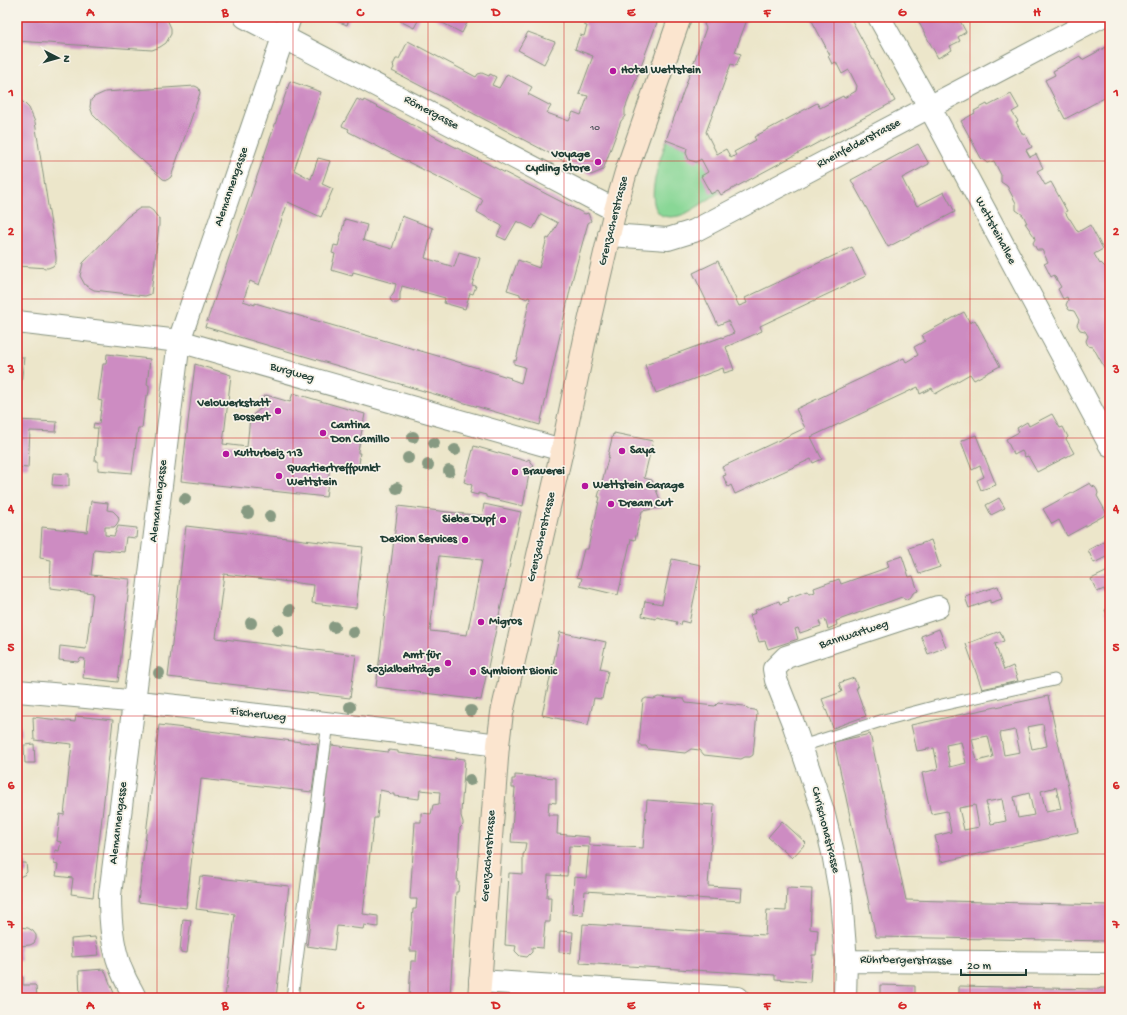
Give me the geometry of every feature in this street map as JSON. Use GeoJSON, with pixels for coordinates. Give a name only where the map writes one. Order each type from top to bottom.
{"type":"FeatureCollection","features":[{"type":"Feature","properties":{"kind":"main road","name":"Grenzacherstrasse"},"geometry":{"type":"LineString","coordinates":[[480,990],[498,745],[502,713],[615,210],[626,172],[680,17]]}},
{"type":"Feature","properties":{"kind":"street","name":"Römergasse"},"geometry":{"type":"LineString","coordinates":[[246,17],[287,26],[615,210]]}},
{"type":"Feature","properties":{"kind":"street","name":"Wettsteinallee"},"geometry":{"type":"LineString","coordinates":[[879,17],[929,106],[1110,445]]}},
{"type":"Feature","properties":{"kind":"street","name":"Rheinfelderstrasse"},"geometry":{"type":"LineString","coordinates":[[609,235],[668,239],[694,231],[1100,17]]}},
{"type":"Feature","properties":{"kind":"street","name":"Alemannengasse"},"geometry":{"type":"LineString","coordinates":[[135,998],[123,975],[114,946],[110,918],[110,902],[179,341],[287,26]]}},
{"type":"Feature","properties":{"kind":"street","name":"Burgweg"},"geometry":{"type":"LineString","coordinates":[[17,322],[179,341],[562,450]]}},
{"type":"Feature","properties":{"kind":"street","name":"Bannwartweg"},"geometry":{"type":"LineString","coordinates":[[774,669],[786,657],[938,607]]}},
{"type":"Feature","properties":{"kind":"street","name":"Chrischonastrasse"},"geometry":{"type":"LineString","coordinates":[[774,669],[776,680],[802,746],[823,811],[841,898],[846,960],[845,998]]}},
{"type":"Feature","properties":{"kind":"street","name":"Fischerweg"},"geometry":{"type":"LineString","coordinates":[[17,691],[135,701],[328,723],[498,745]]}},
{"type":"Feature","properties":{"kind":"street","name":"Rührbergerstrasse"},"geometry":{"type":"LineString","coordinates":[[846,960],[1110,963]]}},
{"type":"Feature","properties":{"kind":"street"},"geometry":{"type":"LineString","coordinates":[[480,990],[738,998]]}},
{"type":"Feature","properties":{"kind":"lane"},"geometry":{"type":"LineString","coordinates":[[802,746],[884,720],[937,706],[1054,680]]}},
{"type":"Feature","properties":{"kind":"lane"},"geometry":{"type":"LineString","coordinates":[[292,998],[328,723]]}},
{"type":"Feature","properties":{"kind":"green space"},"geometry":{"type":"Polygon","coordinates":[[[667,139],[689,149],[693,157],[708,163],[722,191],[686,213],[674,217],[666,217],[661,215],[656,209],[653,190],[667,139]]]}},
{"type":"Feature","properties":{"kind":"building"},"geometry":{"type":"Polygon","coordinates":[[[17,17],[166,17],[171,28],[171,34],[166,43],[152,50],[17,41],[17,17]]]}},
{"type":"Feature","properties":{"kind":"building"},"geometry":{"type":"Polygon","coordinates":[[[326,17],[350,17],[347,25],[326,17]]]}},
{"type":"Feature","properties":{"kind":"building"},"geometry":{"type":"Polygon","coordinates":[[[402,17],[420,17],[414,28],[400,21],[402,17]]]}},
{"type":"Feature","properties":{"kind":"building"},"geometry":{"type":"Polygon","coordinates":[[[431,17],[470,17],[462,33],[431,17]]]}},
{"type":"Feature","properties":{"kind":"building"},"geometry":{"type":"Polygon","coordinates":[[[587,17],[610,17],[616,19],[617,17],[659,17],[625,109],[625,116],[621,121],[603,170],[591,175],[392,71],[396,59],[399,59],[408,41],[476,77],[478,74],[482,73],[489,76],[490,74],[496,77],[492,85],[499,88],[507,74],[532,87],[528,94],[551,106],[547,113],[569,121],[573,112],[581,115],[588,96],[579,94],[593,56],[575,49],[580,35],[584,36],[587,26],[584,25],[587,17]]]}},
{"type":"Feature","properties":{"kind":"building"},"geometry":{"type":"Polygon","coordinates":[[[710,17],[748,17],[735,52],[741,54],[736,66],[731,64],[706,132],[717,154],[726,149],[731,158],[736,155],[734,152],[756,140],[754,137],[817,103],[820,108],[843,96],[844,98],[856,91],[857,86],[849,70],[842,74],[836,62],[832,64],[828,56],[830,55],[810,17],[850,17],[895,101],[721,195],[718,190],[711,194],[701,176],[708,172],[701,159],[696,162],[689,160],[686,153],[687,148],[666,140],[706,28],[704,24],[710,17]]]}},
{"type":"Feature","properties":{"kind":"building"},"geometry":{"type":"Polygon","coordinates":[[[916,17],[965,17],[966,18],[960,21],[966,32],[958,37],[960,41],[950,46],[952,50],[938,58],[916,17]]]}},
{"type":"Feature","properties":{"kind":"building"},"geometry":{"type":"Polygon","coordinates":[[[528,32],[555,42],[544,64],[518,50],[528,32]]]}},
{"type":"Feature","properties":{"kind":"building"},"geometry":{"type":"Polygon","coordinates":[[[1110,45],[1110,95],[1065,119],[1045,80],[1055,75],[1053,71],[1080,56],[1082,60],[1110,45]]]}},
{"type":"Feature","properties":{"kind":"building"},"geometry":{"type":"Polygon","coordinates":[[[290,81],[321,92],[294,170],[311,179],[318,158],[330,161],[322,184],[333,189],[321,217],[288,202],[259,285],[250,281],[243,301],[255,305],[255,303],[438,356],[511,378],[510,379],[521,383],[525,367],[514,364],[514,360],[516,361],[530,298],[528,297],[527,299],[520,296],[520,294],[507,290],[518,260],[539,268],[547,238],[549,239],[558,223],[541,214],[533,229],[517,221],[506,240],[497,236],[502,226],[477,212],[483,200],[349,132],[349,129],[342,126],[357,99],[363,102],[364,100],[585,214],[588,213],[591,221],[588,223],[573,277],[540,425],[205,327],[290,81]]]}},
{"type":"Feature","properties":{"kind":"building"},"geometry":{"type":"Polygon","coordinates":[[[195,86],[199,88],[200,93],[171,177],[167,180],[163,179],[99,121],[93,115],[90,107],[91,100],[94,97],[105,92],[195,86]]]}},
{"type":"Feature","properties":{"kind":"building"},"geometry":{"type":"Polygon","coordinates":[[[1011,94],[1019,108],[1012,112],[1018,121],[1016,122],[1023,135],[1025,134],[1032,147],[1026,150],[1030,157],[1036,154],[1043,168],[1037,171],[1045,185],[1051,182],[1067,211],[1065,212],[1078,232],[1090,225],[1103,249],[1094,254],[1100,264],[1101,263],[1107,269],[1110,278],[1110,290],[1105,293],[1110,302],[1110,382],[1108,382],[1105,375],[1107,372],[1093,347],[1088,346],[1086,341],[1088,336],[1085,331],[1080,330],[1077,325],[1079,320],[1074,311],[1069,310],[1066,305],[1068,300],[1067,297],[1063,299],[1058,289],[1061,287],[1054,275],[1051,277],[1044,264],[1048,262],[1042,250],[1037,250],[1033,243],[1035,239],[1034,236],[1025,223],[1027,223],[1023,215],[1016,210],[1016,203],[1007,186],[1001,182],[1001,175],[994,161],[987,163],[981,158],[961,121],[975,113],[974,111],[987,104],[988,106],[1011,94]]]}},
{"type":"Feature","properties":{"kind":"building"},"geometry":{"type":"Polygon","coordinates":[[[17,99],[29,108],[35,122],[56,257],[56,262],[53,266],[48,268],[17,266],[17,99]]]}},
{"type":"Feature","properties":{"kind":"building"},"geometry":{"type":"Polygon","coordinates":[[[918,144],[929,164],[902,178],[909,192],[917,206],[944,192],[955,212],[888,247],[851,180],[918,144]]]}},
{"type":"Feature","properties":{"kind":"building"},"geometry":{"type":"Polygon","coordinates":[[[140,208],[149,208],[159,219],[151,294],[145,296],[94,290],[85,285],[80,276],[83,263],[127,217],[140,208]]]}},
{"type":"Feature","properties":{"kind":"building"},"geometry":{"type":"Polygon","coordinates":[[[402,216],[433,228],[425,258],[454,267],[459,252],[480,258],[472,285],[476,286],[473,294],[470,293],[465,309],[444,303],[445,298],[402,286],[400,301],[394,303],[390,298],[394,292],[396,284],[353,272],[352,276],[331,270],[335,254],[332,253],[334,245],[338,246],[345,219],[367,225],[363,240],[392,249],[402,216]]]}},
{"type":"Feature","properties":{"kind":"building"},"geometry":{"type":"Polygon","coordinates":[[[852,247],[866,276],[760,326],[762,331],[726,347],[734,370],[724,373],[723,368],[656,393],[645,365],[734,333],[728,321],[718,325],[693,273],[718,261],[739,306],[747,303],[745,298],[852,247]]]}},
{"type":"Feature","properties":{"kind":"building"},"geometry":{"type":"Polygon","coordinates":[[[964,312],[970,323],[975,320],[1000,366],[974,380],[970,374],[935,394],[932,388],[920,394],[918,387],[811,437],[822,459],[813,463],[811,459],[735,494],[731,485],[728,487],[723,476],[726,475],[722,467],[805,428],[796,409],[904,358],[906,362],[918,355],[914,347],[925,341],[922,335],[964,312]]]}},
{"type":"Feature","properties":{"kind":"building"},"geometry":{"type":"Polygon","coordinates":[[[107,354],[150,359],[147,385],[149,385],[149,391],[148,396],[146,396],[142,428],[138,428],[132,473],[98,470],[98,461],[95,461],[98,428],[93,428],[94,423],[99,424],[102,401],[98,400],[103,364],[106,364],[107,354]]]}},
{"type":"Feature","properties":{"kind":"building"},"geometry":{"type":"Polygon","coordinates":[[[17,357],[24,357],[18,415],[17,415],[17,357]]]}},
{"type":"Feature","properties":{"kind":"building"},"geometry":{"type":"Polygon","coordinates":[[[195,364],[231,375],[223,444],[247,447],[250,417],[263,407],[260,402],[262,398],[266,395],[290,402],[293,393],[365,414],[358,451],[358,453],[360,453],[360,458],[358,469],[351,468],[350,471],[337,469],[337,467],[330,466],[326,497],[181,481],[195,364]]]}},
{"type":"Feature","properties":{"kind":"building"},"geometry":{"type":"Polygon","coordinates":[[[1052,414],[1060,428],[1063,427],[1068,437],[1066,439],[1074,453],[1037,472],[1028,456],[1025,457],[1022,451],[1014,455],[1006,439],[1019,432],[1017,428],[1027,422],[1029,426],[1052,414]]]}},
{"type":"Feature","properties":{"kind":"building"},"geometry":{"type":"Polygon","coordinates":[[[17,420],[57,422],[56,432],[30,431],[28,468],[17,467],[17,420]]]}},
{"type":"Feature","properties":{"kind":"building"},"geometry":{"type":"Polygon","coordinates":[[[614,433],[653,441],[644,478],[652,480],[663,507],[642,511],[635,540],[631,539],[618,595],[580,586],[582,578],[577,577],[584,549],[588,549],[600,497],[598,497],[614,433]]]}},
{"type":"Feature","properties":{"kind":"building"},"geometry":{"type":"Polygon","coordinates":[[[976,435],[996,485],[981,490],[977,480],[984,477],[980,466],[972,470],[961,441],[976,435]]]}},
{"type":"Feature","properties":{"kind":"building"},"geometry":{"type":"Polygon","coordinates":[[[474,446],[526,461],[529,459],[534,466],[530,469],[523,506],[486,497],[486,495],[478,493],[478,495],[470,493],[472,485],[464,482],[474,446]]]}},
{"type":"Feature","properties":{"kind":"building"},"geometry":{"type":"Polygon","coordinates":[[[53,473],[69,474],[69,486],[52,485],[53,473]]]}},
{"type":"Feature","properties":{"kind":"building"},"geometry":{"type":"Polygon","coordinates":[[[1090,483],[1097,490],[1097,496],[1107,514],[1067,536],[1059,520],[1052,524],[1043,509],[1090,483]]]}},
{"type":"Feature","properties":{"kind":"building"},"geometry":{"type":"Polygon","coordinates":[[[17,492],[19,493],[18,503],[17,503],[17,492]]]}},
{"type":"Feature","properties":{"kind":"building"},"geometry":{"type":"Polygon","coordinates":[[[999,498],[1005,508],[991,515],[986,505],[999,498]]]}},
{"type":"Feature","properties":{"kind":"building"},"geometry":{"type":"Polygon","coordinates":[[[91,501],[108,503],[107,510],[113,511],[118,516],[119,520],[114,527],[105,527],[105,535],[114,536],[118,526],[137,528],[136,538],[126,537],[124,552],[94,549],[91,575],[130,579],[118,682],[83,678],[85,659],[81,658],[78,662],[59,660],[60,646],[86,649],[93,593],[50,588],[51,560],[40,558],[42,527],[87,532],[91,501]]]}},
{"type":"Feature","properties":{"kind":"building"},"geometry":{"type":"Polygon","coordinates":[[[484,504],[521,512],[481,700],[376,687],[398,506],[482,516],[484,504]],[[439,556],[430,631],[467,635],[482,560],[439,556]]]}},
{"type":"Feature","properties":{"kind":"building"},"geometry":{"type":"Polygon","coordinates":[[[186,526],[363,547],[356,608],[312,603],[314,585],[224,574],[216,638],[356,655],[350,698],[168,677],[186,526]]]}},
{"type":"Feature","properties":{"kind":"building"},"geometry":{"type":"Polygon","coordinates":[[[931,540],[940,567],[919,574],[909,548],[931,540]]]}},
{"type":"Feature","properties":{"kind":"building"},"geometry":{"type":"Polygon","coordinates":[[[1107,540],[1110,546],[1110,555],[1094,563],[1088,550],[1107,540]]]}},
{"type":"Feature","properties":{"kind":"building"},"geometry":{"type":"Polygon","coordinates":[[[902,556],[909,577],[913,576],[918,591],[913,593],[911,597],[906,599],[902,597],[836,621],[837,625],[828,629],[825,619],[819,621],[821,626],[800,633],[798,628],[795,629],[798,639],[768,649],[765,641],[759,642],[750,615],[756,613],[755,610],[779,601],[780,604],[789,601],[788,598],[807,591],[809,594],[815,592],[814,588],[839,579],[841,584],[889,567],[887,561],[902,556]]]}},
{"type":"Feature","properties":{"kind":"building"},"geometry":{"type":"Polygon","coordinates":[[[672,559],[701,565],[689,623],[682,621],[681,625],[676,624],[677,622],[657,617],[656,619],[642,616],[645,601],[662,604],[672,559]]]}},
{"type":"Feature","properties":{"kind":"building"},"geometry":{"type":"Polygon","coordinates":[[[1110,570],[1110,602],[1104,589],[1097,592],[1091,579],[1110,570]]]}},
{"type":"Feature","properties":{"kind":"building"},"geometry":{"type":"Polygon","coordinates":[[[998,586],[1002,599],[990,603],[990,600],[969,608],[965,597],[998,586]]]}},
{"type":"Feature","properties":{"kind":"building"},"geometry":{"type":"Polygon","coordinates":[[[1110,608],[1110,621],[1105,610],[1110,608]]]}},
{"type":"Feature","properties":{"kind":"building"},"geometry":{"type":"Polygon","coordinates":[[[939,629],[946,647],[928,654],[921,636],[939,629]]]}},
{"type":"Feature","properties":{"kind":"building"},"geometry":{"type":"Polygon","coordinates":[[[1000,631],[1004,641],[995,644],[1004,670],[1013,666],[1018,681],[982,689],[966,644],[1000,631]]]}},
{"type":"Feature","properties":{"kind":"building"},"geometry":{"type":"Polygon","coordinates":[[[560,632],[606,642],[600,669],[608,671],[602,699],[594,698],[588,725],[542,715],[560,632]]]}},
{"type":"Feature","properties":{"kind":"building"},"geometry":{"type":"Polygon","coordinates":[[[854,678],[866,716],[833,728],[822,699],[842,692],[839,683],[854,678]]]}},
{"type":"Feature","properties":{"kind":"building"},"geometry":{"type":"Polygon","coordinates":[[[1048,696],[1078,832],[941,862],[935,836],[951,832],[947,811],[931,814],[922,773],[938,769],[934,748],[917,751],[911,725],[1048,696]],[[1043,724],[1027,727],[1032,749],[1047,746],[1043,724]],[[1015,730],[1000,733],[1004,755],[1020,752],[1015,730]],[[988,736],[972,739],[977,761],[993,757],[988,736]],[[961,742],[946,745],[950,767],[966,763],[961,742]],[[1056,787],[1041,791],[1046,812],[1061,809],[1056,787]],[[1029,793],[1014,797],[1018,818],[1034,815],[1029,793]],[[1002,799],[986,802],[991,824],[1006,821],[1002,799]],[[975,805],[959,808],[964,830],[979,827],[975,805]]]}},
{"type":"Feature","properties":{"kind":"building"},"geometry":{"type":"Polygon","coordinates":[[[658,697],[684,699],[686,703],[715,706],[718,703],[744,706],[747,709],[755,710],[757,713],[753,755],[741,759],[704,755],[700,750],[691,749],[685,753],[648,749],[646,746],[641,746],[639,743],[643,700],[646,698],[654,699],[658,697]]]}},
{"type":"Feature","properties":{"kind":"building"},"geometry":{"type":"Polygon","coordinates":[[[76,716],[113,720],[93,897],[71,894],[73,878],[56,876],[58,865],[54,864],[55,850],[59,851],[61,842],[57,841],[60,814],[64,815],[72,744],[34,740],[33,717],[75,722],[76,716]]]}},
{"type":"Feature","properties":{"kind":"building"},"geometry":{"type":"Polygon","coordinates":[[[17,725],[20,725],[21,735],[17,735],[17,725]]]}},
{"type":"Feature","properties":{"kind":"building"},"geometry":{"type":"Polygon","coordinates":[[[159,725],[318,744],[312,792],[201,779],[186,908],[138,902],[159,725]]]}},
{"type":"Feature","properties":{"kind":"building"},"geometry":{"type":"Polygon","coordinates":[[[870,734],[906,900],[1110,905],[1110,941],[876,937],[834,742],[870,734]]]}},
{"type":"Feature","properties":{"kind":"building"},"geometry":{"type":"Polygon","coordinates":[[[34,744],[35,763],[25,763],[24,745],[34,744]]]}},
{"type":"Feature","properties":{"kind":"building"},"geometry":{"type":"Polygon","coordinates":[[[331,745],[388,752],[389,750],[398,751],[398,753],[455,760],[455,758],[465,759],[461,812],[463,825],[460,828],[457,882],[459,882],[458,892],[456,892],[450,998],[409,998],[411,961],[416,961],[417,951],[410,951],[413,909],[416,909],[417,899],[410,899],[415,822],[421,822],[421,813],[431,814],[433,805],[439,804],[440,792],[420,790],[419,799],[394,796],[394,794],[380,790],[377,818],[374,818],[363,914],[378,916],[378,927],[364,925],[363,929],[337,926],[334,950],[307,946],[331,745]]]}},
{"type":"Feature","properties":{"kind":"building"},"geometry":{"type":"Polygon","coordinates":[[[515,775],[556,778],[556,803],[549,802],[548,815],[558,815],[557,834],[589,837],[589,845],[643,848],[647,800],[714,805],[708,886],[742,888],[741,901],[585,891],[583,915],[572,914],[574,877],[586,878],[589,847],[569,846],[567,876],[548,875],[547,897],[551,897],[550,922],[545,922],[543,948],[532,947],[532,952],[527,957],[520,956],[515,951],[516,946],[505,945],[509,873],[523,874],[523,854],[526,843],[511,842],[515,788],[512,788],[512,779],[515,779],[515,775]]]}},
{"type":"Feature","properties":{"kind":"building"},"geometry":{"type":"Polygon","coordinates":[[[782,821],[806,843],[792,858],[768,837],[782,821]]]}},
{"type":"Feature","properties":{"kind":"building"},"geometry":{"type":"Polygon","coordinates":[[[17,863],[26,863],[27,872],[19,877],[20,903],[17,903],[17,863]]]}},
{"type":"Feature","properties":{"kind":"building"},"geometry":{"type":"Polygon","coordinates":[[[200,876],[289,886],[276,998],[225,998],[235,914],[196,909],[200,876]]]}},
{"type":"Feature","properties":{"kind":"building"},"geometry":{"type":"Polygon","coordinates":[[[787,888],[812,889],[810,929],[818,930],[816,955],[812,955],[810,982],[775,979],[775,975],[580,963],[583,924],[765,935],[767,910],[786,911],[787,888]]]}},
{"type":"Feature","properties":{"kind":"building"},"geometry":{"type":"Polygon","coordinates":[[[183,919],[191,920],[187,953],[180,952],[183,919]]]}},
{"type":"Feature","properties":{"kind":"building"},"geometry":{"type":"Polygon","coordinates":[[[17,928],[28,928],[33,931],[36,935],[36,939],[34,943],[30,945],[20,946],[21,961],[17,961],[17,928]]]}},
{"type":"Feature","properties":{"kind":"building"},"geometry":{"type":"Polygon","coordinates":[[[560,931],[573,932],[571,953],[559,952],[560,931]]]}},
{"type":"Feature","properties":{"kind":"building"},"geometry":{"type":"Polygon","coordinates":[[[95,937],[99,955],[72,957],[71,939],[95,937]]]}},
{"type":"Feature","properties":{"kind":"building"},"geometry":{"type":"Polygon","coordinates":[[[104,969],[116,998],[80,998],[79,971],[104,969]]]}},
{"type":"Feature","properties":{"kind":"building"},"geometry":{"type":"Polygon","coordinates":[[[17,976],[23,977],[23,985],[36,986],[37,998],[17,998],[17,976]]]}},
{"type":"Feature","properties":{"kind":"building"},"geometry":{"type":"Polygon","coordinates":[[[880,985],[915,986],[915,998],[880,998],[880,985]]]}},
{"type":"Feature","properties":{"kind":"building"},"geometry":{"type":"Polygon","coordinates":[[[959,986],[1092,989],[1107,988],[1110,990],[1110,998],[959,998],[959,986]]]}},
{"type":"Feature","properties":{"kind":"place","name":"Hotel Wettstein"},"geometry":{"type":"Point","coordinates":[613,71]}},
{"type":"Feature","properties":{"kind":"place","name":"Voyage Cycling Store"},"geometry":{"type":"Point","coordinates":[598,162]}},
{"type":"Feature","properties":{"kind":"place","name":"Velowerkstatt Bossert"},"geometry":{"type":"Point","coordinates":[278,411]}},
{"type":"Feature","properties":{"kind":"place","name":"Cantina Don Camillo"},"geometry":{"type":"Point","coordinates":[323,433]}},
{"type":"Feature","properties":{"kind":"place","name":"Saya"},"geometry":{"type":"Point","coordinates":[622,451]}},
{"type":"Feature","properties":{"kind":"place","name":"Kulturbeiz 113"},"geometry":{"type":"Point","coordinates":[226,454]}},
{"type":"Feature","properties":{"kind":"place","name":"Brauerei"},"geometry":{"type":"Point","coordinates":[515,472]}},
{"type":"Feature","properties":{"kind":"place","name":"Quartiertreffpunkt Wettstein"},"geometry":{"type":"Point","coordinates":[279,476]}},
{"type":"Feature","properties":{"kind":"place","name":"Wettstein Garage"},"geometry":{"type":"Point","coordinates":[585,486]}},
{"type":"Feature","properties":{"kind":"place","name":"Dream Cut"},"geometry":{"type":"Point","coordinates":[611,504]}},
{"type":"Feature","properties":{"kind":"place","name":"Siebe Dupf"},"geometry":{"type":"Point","coordinates":[503,520]}},
{"type":"Feature","properties":{"kind":"place","name":"Dexion Services"},"geometry":{"type":"Point","coordinates":[465,540]}},
{"type":"Feature","properties":{"kind":"place","name":"Migros"},"geometry":{"type":"Point","coordinates":[481,622]}},
{"type":"Feature","properties":{"kind":"place","name":"Amt für Sozialbeiträge"},"geometry":{"type":"Point","coordinates":[448,663]}},
{"type":"Feature","properties":{"kind":"place","name":"Symbiont Bionic"},"geometry":{"type":"Point","coordinates":[473,672]}}]}
